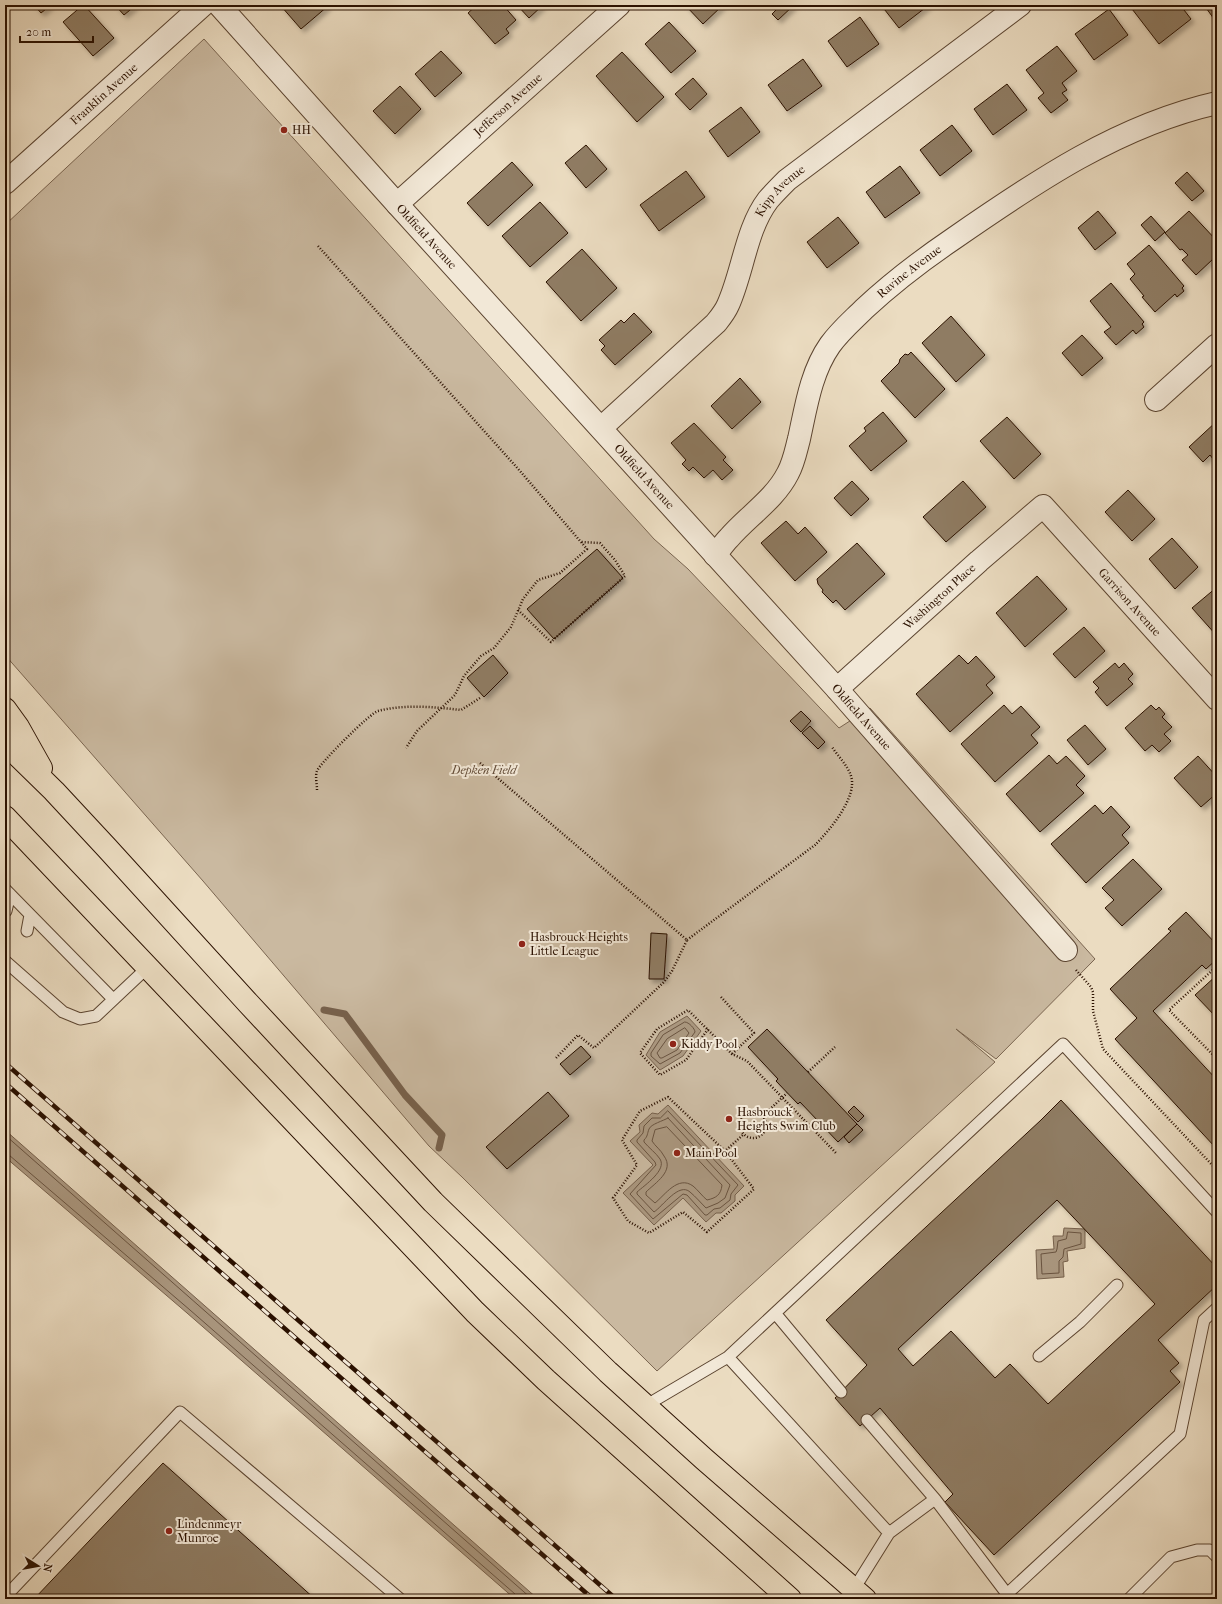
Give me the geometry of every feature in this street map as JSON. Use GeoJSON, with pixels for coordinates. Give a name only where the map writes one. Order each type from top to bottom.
{"type":"FeatureCollection","features":[{"type":"Feature","properties":{"kind":"highway"},"geometry":{"type":"LineString","coordinates":[[5,709],[18,727],[54,791]]}},
{"type":"Feature","properties":{"kind":"highway"},"geometry":{"type":"LineString","coordinates":[[5,743],[54,791],[433,1202],[645,1406],[860,1594]]}},
{"type":"Feature","properties":{"kind":"highway"},"geometry":{"type":"LineString","coordinates":[[5,817],[475,1312],[546,1380],[790,1599]]}},
{"type":"Feature","properties":{"kind":"street","name":"Franklin Avenue"},"geometry":{"type":"LineString","coordinates":[[5,182],[203,5]]}},
{"type":"Feature","properties":{"kind":"street","name":"Oldfield Avenue"},"geometry":{"type":"LineString","coordinates":[[220,5],[397,204],[837,689],[1066,950]]}},
{"type":"Feature","properties":{"kind":"street","name":"Jefferson Avenue"},"geometry":{"type":"LineString","coordinates":[[397,204],[619,5]]}},
{"type":"Feature","properties":{"kind":"street","name":"Kipp Avenue"},"geometry":{"type":"LineString","coordinates":[[601,428],[716,323],[727,307],[735,288],[754,227],[768,200],[778,189],[787,180],[1020,5]]}},
{"type":"Feature","properties":{"kind":"street","name":"Ravine Avenue"},"geometry":{"type":"LineString","coordinates":[[715,555],[729,538],[757,511],[781,484],[789,472],[809,392],[818,366],[830,345],[844,328],[884,291],[933,253],[1002,205],[1112,140],[1148,124],[1176,114],[1217,103]]}},
{"type":"Feature","properties":{"kind":"street"},"geometry":{"type":"LineString","coordinates":[[1156,400],[1217,345]]}},
{"type":"Feature","properties":{"kind":"street","name":"Washington Place"},"geometry":{"type":"LineString","coordinates":[[837,689],[979,561],[1043,506]]}},
{"type":"Feature","properties":{"kind":"street","name":"Garrison Avenue"},"geometry":{"type":"LineString","coordinates":[[1043,506],[1217,698]]}},
{"type":"Feature","properties":{"kind":"lane"},"geometry":{"type":"LineString","coordinates":[[7,892],[113,999]]}},
{"type":"Feature","properties":{"kind":"lane"},"geometry":{"type":"LineString","coordinates":[[6,911],[7,892]]}},
{"type":"Feature","properties":{"kind":"lane"},"geometry":{"type":"LineString","coordinates":[[27,931],[30,915]]}},
{"type":"Feature","properties":{"kind":"lane"},"geometry":{"type":"LineString","coordinates":[[5,961],[20,968],[63,1012],[80,1019],[96,1016],[148,967]]}},
{"type":"Feature","properties":{"kind":"lane"},"geometry":{"type":"LineString","coordinates":[[645,1406],[728,1357],[1063,1044],[1217,1212]]}},
{"type":"Feature","properties":{"kind":"lane"},"geometry":{"type":"LineString","coordinates":[[1039,1356],[1080,1322],[1117,1284]]}},
{"type":"Feature","properties":{"kind":"lane"},"geometry":{"type":"LineString","coordinates":[[867,1420],[935,1499],[1007,1594],[1180,1434],[1204,1320],[1217,1308]]}},
{"type":"Feature","properties":{"kind":"lane"},"geometry":{"type":"LineString","coordinates":[[775,1312],[841,1392]]}},
{"type":"Feature","properties":{"kind":"lane"},"geometry":{"type":"LineString","coordinates":[[728,1357],[889,1533]]}},
{"type":"Feature","properties":{"kind":"lane"},"geometry":{"type":"LineString","coordinates":[[5,1597],[180,1412],[400,1599]]}},
{"type":"Feature","properties":{"kind":"lane"},"geometry":{"type":"LineString","coordinates":[[860,1594],[889,1533],[935,1499]]}},
{"type":"Feature","properties":{"kind":"lane"},"geometry":{"type":"LineString","coordinates":[[1129,1599],[1171,1557],[1197,1550],[1210,1550],[1217,1557]]}},
{"type":"Feature","properties":{"kind":"path"},"geometry":{"type":"LineString","coordinates":[[318,246],[520,471],[587,549],[560,573],[538,580],[523,599],[511,627],[499,643],[481,656],[464,676],[454,695],[417,731],[406,748]]}},
{"type":"Feature","properties":{"kind":"path"},"geometry":{"type":"LineString","coordinates":[[518,610],[551,642],[625,576],[615,560],[600,544],[581,542]]}},
{"type":"Feature","properties":{"kind":"path"},"geometry":{"type":"LineString","coordinates":[[316,790],[317,771],[335,749],[376,712],[401,708],[442,708],[461,710],[480,698]]}},
{"type":"Feature","properties":{"kind":"path"},"geometry":{"type":"LineString","coordinates":[[556,1058],[578,1035],[594,1048],[664,982],[672,971],[686,940],[815,845],[829,830],[849,798],[852,781],[851,774],[832,747]]}},
{"type":"Feature","properties":{"kind":"path"},"geometry":{"type":"LineString","coordinates":[[480,763],[686,940]]}},
{"type":"Feature","properties":{"kind":"path"},"geometry":{"type":"LineString","coordinates":[[1066,950],[1073,967],[1091,987],[1093,992],[1093,1011],[1103,1049],[1215,1168],[1217,1166]]}},
{"type":"Feature","properties":{"kind":"path"},"geometry":{"type":"LineString","coordinates":[[1217,966],[1169,1010],[1217,1059]]}},
{"type":"Feature","properties":{"kind":"path"},"geometry":{"type":"LineString","coordinates":[[721,997],[754,1033],[732,1054]]}},
{"type":"Feature","properties":{"kind":"path"},"geometry":{"type":"LineString","coordinates":[[708,1029],[686,1060],[660,1075],[640,1054],[657,1029],[688,1010],[708,1029],[732,1054],[747,1061],[836,1153]]}},
{"type":"Feature","properties":{"kind":"path"},"geometry":{"type":"LineString","coordinates":[[808,1072],[835,1047]]}},
{"type":"Feature","properties":{"kind":"path"},"geometry":{"type":"LineString","coordinates":[[763,1116],[787,1093]]}},
{"type":"Feature","properties":{"kind":"path"},"geometry":{"type":"LineString","coordinates":[[668,1097],[724,1151],[754,1189],[707,1232],[683,1212],[649,1233],[628,1221],[613,1198],[637,1166],[622,1140],[640,1111],[668,1097]]}},
{"type":"Feature","properties":{"kind":"path"},"geometry":{"type":"LineString","coordinates":[[754,1112],[763,1116],[767,1126],[762,1135],[753,1139],[744,1134],[740,1125],[744,1116],[754,1112]]}},
{"type":"Feature","properties":{"kind":"path"},"geometry":{"type":"LineString","coordinates":[[724,1151],[744,1134]]}},
{"type":"Feature","properties":{"kind":"green space","name":"Depken Field"},"geometry":{"type":"Polygon","coordinates":[[[204,39],[654,539],[688,569],[839,728],[870,708],[1095,959],[996,1059],[956,1029],[995,1062],[657,1371],[429,1146],[203,881],[5,655],[5,225],[204,39]]]}},
{"type":"Feature","properties":{"kind":"water","name":"Kiddy Pool"},"geometry":{"type":"Polygon","coordinates":[[[687,1016],[701,1031],[683,1056],[660,1070],[646,1055],[660,1032],[687,1016]]]}},
{"type":"Feature","properties":{"kind":"water","name":"Main Pool"},"geometry":{"type":"Polygon","coordinates":[[[668,1105],[744,1186],[735,1195],[735,1201],[721,1213],[716,1213],[706,1222],[683,1198],[654,1225],[623,1193],[653,1165],[630,1141],[640,1132],[639,1125],[652,1113],[658,1114],[668,1105]]]}},
{"type":"Feature","properties":{"kind":"water"},"geometry":{"type":"Polygon","coordinates":[[[5,1130],[538,1599],[515,1599],[187,1313],[5,1157],[5,1130]]]}},
{"type":"Feature","properties":{"kind":"water"},"geometry":{"type":"Polygon","coordinates":[[[1064,1228],[1085,1229],[1085,1248],[1067,1251],[1068,1261],[1063,1262],[1064,1277],[1037,1279],[1036,1250],[1054,1249],[1053,1236],[1063,1236],[1064,1228]]]}},
{"type":"Feature","properties":{"kind":"building"},"geometry":{"type":"Polygon","coordinates":[[[34,5],[51,5],[41,13],[34,5]]]}},
{"type":"Feature","properties":{"kind":"building"},"geometry":{"type":"Polygon","coordinates":[[[83,5],[114,38],[93,56],[63,22],[83,5]]]}},
{"type":"Feature","properties":{"kind":"building"},"geometry":{"type":"Polygon","coordinates":[[[115,5],[136,5],[124,15],[115,5]]]}},
{"type":"Feature","properties":{"kind":"building"},"geometry":{"type":"Polygon","coordinates":[[[477,5],[503,5],[516,20],[506,29],[509,33],[495,44],[468,13],[477,5]]]}},
{"type":"Feature","properties":{"kind":"building"},"geometry":{"type":"Polygon","coordinates":[[[517,5],[543,5],[529,18],[517,5]]]}},
{"type":"Feature","properties":{"kind":"building"},"geometry":{"type":"Polygon","coordinates":[[[685,5],[723,5],[703,24],[685,5]]]}},
{"type":"Feature","properties":{"kind":"building"},"geometry":{"type":"Polygon","coordinates":[[[774,5],[794,5],[778,20],[772,14],[777,9],[774,5]]]}},
{"type":"Feature","properties":{"kind":"building"},"geometry":{"type":"Polygon","coordinates":[[[881,5],[929,5],[899,28],[881,5]]]}},
{"type":"Feature","properties":{"kind":"building"},"geometry":{"type":"Polygon","coordinates":[[[1129,5],[1184,5],[1186,8],[1184,10],[1191,19],[1159,44],[1129,5]]]}},
{"type":"Feature","properties":{"kind":"building"},"geometry":{"type":"Polygon","coordinates":[[[1204,5],[1217,5],[1217,17],[1214,19],[1204,5]]]}},
{"type":"Feature","properties":{"kind":"building"},"geometry":{"type":"Polygon","coordinates":[[[281,6],[328,6],[301,29],[281,6]]]}},
{"type":"Feature","properties":{"kind":"building"},"geometry":{"type":"Polygon","coordinates":[[[1109,9],[1128,35],[1094,60],[1075,34],[1109,9]]]}},
{"type":"Feature","properties":{"kind":"building"},"geometry":{"type":"Polygon","coordinates":[[[860,17],[879,44],[847,67],[828,41],[860,17]]]}},
{"type":"Feature","properties":{"kind":"building"},"geometry":{"type":"Polygon","coordinates":[[[669,22],[696,51],[671,73],[645,44],[669,22]]]}},
{"type":"Feature","properties":{"kind":"building"},"geometry":{"type":"Polygon","coordinates":[[[1057,46],[1077,71],[1062,83],[1067,90],[1062,93],[1068,100],[1051,113],[1038,98],[1044,93],[1026,70],[1057,46]]]}},
{"type":"Feature","properties":{"kind":"building"},"geometry":{"type":"Polygon","coordinates":[[[441,51],[462,73],[435,97],[415,74],[441,51]]]}},
{"type":"Feature","properties":{"kind":"building"},"geometry":{"type":"Polygon","coordinates":[[[622,52],[664,97],[637,122],[596,76],[622,52]]]}},
{"type":"Feature","properties":{"kind":"building"},"geometry":{"type":"Polygon","coordinates":[[[803,59],[822,86],[787,111],[768,85],[803,59]]]}},
{"type":"Feature","properties":{"kind":"building"},"geometry":{"type":"Polygon","coordinates":[[[693,78],[707,94],[690,110],[675,94],[693,78]]]}},
{"type":"Feature","properties":{"kind":"building"},"geometry":{"type":"Polygon","coordinates":[[[1007,84],[1027,110],[993,135],[974,109],[1007,84]]]}},
{"type":"Feature","properties":{"kind":"building"},"geometry":{"type":"Polygon","coordinates":[[[400,86],[421,109],[395,134],[373,111],[400,86]]]}},
{"type":"Feature","properties":{"kind":"building"},"geometry":{"type":"Polygon","coordinates":[[[741,107],[760,132],[728,157],[709,131],[741,107]]]}},
{"type":"Feature","properties":{"kind":"building"},"geometry":{"type":"Polygon","coordinates":[[[952,125],[972,151],[940,176],[920,150],[952,125]]]}},
{"type":"Feature","properties":{"kind":"building"},"geometry":{"type":"Polygon","coordinates":[[[586,145],[607,169],[586,188],[565,163],[586,145]]]}},
{"type":"Feature","properties":{"kind":"building"},"geometry":{"type":"Polygon","coordinates":[[[512,162],[533,185],[488,226],[467,203],[512,162]]]}},
{"type":"Feature","properties":{"kind":"building"},"geometry":{"type":"Polygon","coordinates":[[[900,166],[920,193],[885,218],[866,192],[900,166]]]}},
{"type":"Feature","properties":{"kind":"building"},"geometry":{"type":"Polygon","coordinates":[[[686,171],[705,197],[659,231],[640,205],[686,171]]]}},
{"type":"Feature","properties":{"kind":"building"},"geometry":{"type":"Polygon","coordinates":[[[1187,172],[1204,191],[1192,201],[1175,183],[1187,172]]]}},
{"type":"Feature","properties":{"kind":"building"},"geometry":{"type":"Polygon","coordinates":[[[540,202],[568,233],[530,267],[502,236],[540,202]]]}},
{"type":"Feature","properties":{"kind":"building"},"geometry":{"type":"Polygon","coordinates":[[[1098,211],[1116,233],[1095,250],[1078,228],[1098,211]]]}},
{"type":"Feature","properties":{"kind":"building"},"geometry":{"type":"Polygon","coordinates":[[[1189,211],[1217,241],[1217,261],[1216,262],[1213,259],[1196,275],[1182,260],[1188,255],[1182,249],[1180,250],[1165,233],[1189,211]]]}},
{"type":"Feature","properties":{"kind":"building"},"geometry":{"type":"Polygon","coordinates":[[[1151,216],[1165,232],[1155,241],[1141,225],[1151,216]]]}},
{"type":"Feature","properties":{"kind":"building"},"geometry":{"type":"Polygon","coordinates":[[[838,217],[859,243],[827,268],[807,242],[838,217]]]}},
{"type":"Feature","properties":{"kind":"building"},"geometry":{"type":"Polygon","coordinates":[[[1149,245],[1184,286],[1182,288],[1184,291],[1177,297],[1175,294],[1155,312],[1142,297],[1144,296],[1130,279],[1135,274],[1127,264],[1149,245]]]}},
{"type":"Feature","properties":{"kind":"building"},"geometry":{"type":"Polygon","coordinates":[[[582,249],[617,288],[581,321],[546,282],[582,249]]]}},
{"type":"Feature","properties":{"kind":"building"},"geometry":{"type":"Polygon","coordinates":[[[1111,283],[1144,322],[1142,324],[1144,327],[1136,334],[1133,330],[1116,345],[1104,332],[1111,327],[1090,301],[1111,283]]]}},
{"type":"Feature","properties":{"kind":"building"},"geometry":{"type":"Polygon","coordinates":[[[634,313],[652,332],[615,365],[601,350],[605,346],[599,340],[621,320],[624,323],[634,313]]]}},
{"type":"Feature","properties":{"kind":"building"},"geometry":{"type":"Polygon","coordinates":[[[951,316],[985,355],[956,382],[922,343],[951,316]]]}},
{"type":"Feature","properties":{"kind":"building"},"geometry":{"type":"Polygon","coordinates":[[[1082,335],[1103,358],[1082,376],[1062,353],[1082,335]]]}},
{"type":"Feature","properties":{"kind":"building"},"geometry":{"type":"Polygon","coordinates":[[[911,352],[945,389],[915,418],[881,381],[899,363],[900,359],[905,354],[908,355],[911,352]]]}},
{"type":"Feature","properties":{"kind":"building"},"geometry":{"type":"Polygon","coordinates":[[[740,378],[761,402],[732,429],[711,406],[740,378]]]}},
{"type":"Feature","properties":{"kind":"building"},"geometry":{"type":"Polygon","coordinates":[[[883,412],[907,441],[871,471],[849,446],[866,431],[864,428],[883,412]]]}},
{"type":"Feature","properties":{"kind":"building"},"geometry":{"type":"Polygon","coordinates":[[[1007,417],[1041,454],[1014,479],[980,441],[1007,417]]]}},
{"type":"Feature","properties":{"kind":"building"},"geometry":{"type":"Polygon","coordinates":[[[1217,421],[1217,464],[1210,455],[1203,462],[1189,447],[1217,421]]]}},
{"type":"Feature","properties":{"kind":"building"},"geometry":{"type":"Polygon","coordinates":[[[694,423],[726,457],[723,460],[733,470],[722,480],[713,470],[704,478],[693,467],[689,471],[682,464],[686,460],[671,443],[694,423]]]}},
{"type":"Feature","properties":{"kind":"building"},"geometry":{"type":"Polygon","coordinates":[[[852,481],[869,499],[851,516],[834,498],[852,481]]]}},
{"type":"Feature","properties":{"kind":"building"},"geometry":{"type":"Polygon","coordinates":[[[963,481],[986,507],[946,542],[923,517],[963,481]]]}},
{"type":"Feature","properties":{"kind":"building"},"geometry":{"type":"Polygon","coordinates":[[[1128,490],[1155,519],[1132,541],[1105,512],[1128,490]]]}},
{"type":"Feature","properties":{"kind":"building"},"geometry":{"type":"Polygon","coordinates":[[[786,521],[798,534],[805,527],[827,552],[795,581],[761,543],[786,521]]]}},
{"type":"Feature","properties":{"kind":"building"},"geometry":{"type":"Polygon","coordinates":[[[1172,538],[1198,567],[1175,589],[1149,559],[1172,538]]]}},
{"type":"Feature","properties":{"kind":"building"},"geometry":{"type":"Polygon","coordinates":[[[857,543],[885,574],[845,610],[836,600],[833,603],[822,592],[823,590],[818,584],[817,579],[857,543]]]}},
{"type":"Feature","properties":{"kind":"building"},"geometry":{"type":"Polygon","coordinates":[[[597,549],[623,578],[554,639],[527,609],[597,549]]]}},
{"type":"Feature","properties":{"kind":"building"},"geometry":{"type":"Polygon","coordinates":[[[1037,576],[1067,609],[1025,647],[996,613],[1037,576]]]}},
{"type":"Feature","properties":{"kind":"building"},"geometry":{"type":"Polygon","coordinates":[[[1217,587],[1217,636],[1192,608],[1217,587]]]}},
{"type":"Feature","properties":{"kind":"building"},"geometry":{"type":"Polygon","coordinates":[[[1084,627],[1105,651],[1075,678],[1053,654],[1084,627]]]}},
{"type":"Feature","properties":{"kind":"building"},"geometry":{"type":"Polygon","coordinates":[[[493,655],[508,673],[484,697],[467,678],[493,655]]]}},
{"type":"Feature","properties":{"kind":"building"},"geometry":{"type":"Polygon","coordinates":[[[959,655],[968,664],[976,656],[995,677],[986,685],[993,693],[950,732],[916,694],[959,655]]]}},
{"type":"Feature","properties":{"kind":"building"},"geometry":{"type":"Polygon","coordinates":[[[1115,663],[1119,668],[1124,663],[1133,674],[1128,679],[1133,684],[1107,706],[1095,692],[1099,688],[1093,682],[1115,663]]]}},
{"type":"Feature","properties":{"kind":"building"},"geometry":{"type":"Polygon","coordinates":[[[1004,705],[1012,714],[1021,706],[1040,727],[1031,735],[1038,743],[995,782],[961,744],[1004,705]]]}},
{"type":"Feature","properties":{"kind":"building"},"geometry":{"type":"Polygon","coordinates":[[[1151,705],[1156,710],[1159,707],[1165,714],[1162,717],[1172,727],[1164,734],[1171,741],[1159,752],[1152,745],[1145,751],[1125,728],[1151,705]]]}},
{"type":"Feature","properties":{"kind":"building"},"geometry":{"type":"Polygon","coordinates":[[[801,711],[811,721],[801,732],[790,721],[801,711]]]}},
{"type":"Feature","properties":{"kind":"building"},"geometry":{"type":"Polygon","coordinates":[[[1085,725],[1106,749],[1088,765],[1067,740],[1085,725]]]}},
{"type":"Feature","properties":{"kind":"building"},"geometry":{"type":"Polygon","coordinates":[[[810,726],[825,742],[818,749],[802,733],[810,726]]]}},
{"type":"Feature","properties":{"kind":"building"},"geometry":{"type":"Polygon","coordinates":[[[1049,755],[1057,764],[1066,756],[1085,776],[1076,785],[1084,793],[1040,832],[1006,794],[1049,755]]]}},
{"type":"Feature","properties":{"kind":"building"},"geometry":{"type":"Polygon","coordinates":[[[1198,756],[1217,777],[1217,793],[1201,807],[1174,778],[1198,756]]]}},
{"type":"Feature","properties":{"kind":"building"},"geometry":{"type":"Polygon","coordinates":[[[1095,805],[1103,814],[1111,806],[1130,827],[1122,835],[1129,843],[1086,883],[1051,844],[1095,805]]]}},
{"type":"Feature","properties":{"kind":"building"},"geometry":{"type":"Polygon","coordinates":[[[1217,815],[1217,825],[1212,820],[1217,815]]]}},
{"type":"Feature","properties":{"kind":"building"},"geometry":{"type":"Polygon","coordinates":[[[1133,859],[1162,889],[1122,926],[1105,908],[1114,900],[1102,888],[1133,859]]]}},
{"type":"Feature","properties":{"kind":"building"},"geometry":{"type":"Polygon","coordinates":[[[1186,912],[1217,945],[1217,959],[1206,969],[1202,965],[1153,1011],[1217,1080],[1217,1145],[1215,1147],[1115,1039],[1137,1018],[1110,989],[1171,931],[1168,929],[1186,912]]]}},
{"type":"Feature","properties":{"kind":"building"},"geometry":{"type":"Polygon","coordinates":[[[651,933],[667,934],[664,979],[649,979],[651,933]]]}},
{"type":"Feature","properties":{"kind":"building"},"geometry":{"type":"Polygon","coordinates":[[[1217,975],[1217,1018],[1195,995],[1217,975]]]}},
{"type":"Feature","properties":{"kind":"building","name":"Hasbrouck Heights Swim Club"},"geometry":{"type":"Polygon","coordinates":[[[767,1029],[857,1124],[838,1142],[800,1102],[798,1104],[776,1081],[778,1079],[748,1047],[767,1029]]]}},
{"type":"Feature","properties":{"kind":"building"},"geometry":{"type":"Polygon","coordinates":[[[581,1046],[591,1057],[570,1075],[560,1064],[581,1046]]]}},
{"type":"Feature","properties":{"kind":"building"},"geometry":{"type":"Polygon","coordinates":[[[548,1092],[569,1116],[507,1169],[486,1147],[548,1092]]]}},
{"type":"Feature","properties":{"kind":"building"},"geometry":{"type":"Polygon","coordinates":[[[1061,1100],[1217,1268],[1217,1285],[1158,1340],[1179,1363],[1170,1371],[1180,1382],[994,1555],[945,1502],[953,1494],[880,1408],[860,1426],[835,1398],[867,1365],[826,1320],[1061,1100]],[[1057,1200],[898,1349],[913,1366],[951,1331],[995,1378],[1010,1364],[1048,1404],[1155,1304],[1057,1200]]]}},
{"type":"Feature","properties":{"kind":"building"},"geometry":{"type":"Polygon","coordinates":[[[854,1106],[864,1116],[858,1122],[848,1112],[854,1106]]]}},
{"type":"Feature","properties":{"kind":"building"},"geometry":{"type":"Polygon","coordinates":[[[857,1124],[863,1130],[849,1143],[844,1137],[857,1124]]]}},
{"type":"Feature","properties":{"kind":"building","name":"Lindenmeyr Munroe"},"geometry":{"type":"Polygon","coordinates":[[[163,1463],[315,1599],[34,1599],[163,1463]]]}},
{"type":"Feature","properties":{"kind":"waterway"},"geometry":{"type":"LineString","coordinates":[[324,1010],[345,1014],[405,1095],[442,1135],[439,1148]]}},
{"type":"Feature","properties":{"kind":"railway"},"geometry":{"type":"LineString","coordinates":[[5,1063],[616,1599]]}},
{"type":"Feature","properties":{"kind":"railway"},"geometry":{"type":"LineString","coordinates":[[5,1083],[593,1599]]}},
{"type":"Feature","properties":{"kind":"place","name":"HH"},"geometry":{"type":"Point","coordinates":[284,130]}},
{"type":"Feature","properties":{"kind":"place","name":"Hasbrouck Heights Little League"},"geometry":{"type":"Point","coordinates":[522,944]}},
{"type":"Feature","properties":{"kind":"place","name":"Kiddy Pool"},"geometry":{"type":"Point","coordinates":[673,1044]}},
{"type":"Feature","properties":{"kind":"place","name":"Hasbrouck Heights Swim Club"},"geometry":{"type":"Point","coordinates":[729,1119]}},
{"type":"Feature","properties":{"kind":"place","name":"Main Pool"},"geometry":{"type":"Point","coordinates":[677,1153]}},
{"type":"Feature","properties":{"kind":"place","name":"Lindenmeyr Munroe"},"geometry":{"type":"Point","coordinates":[169,1531]}}]}
